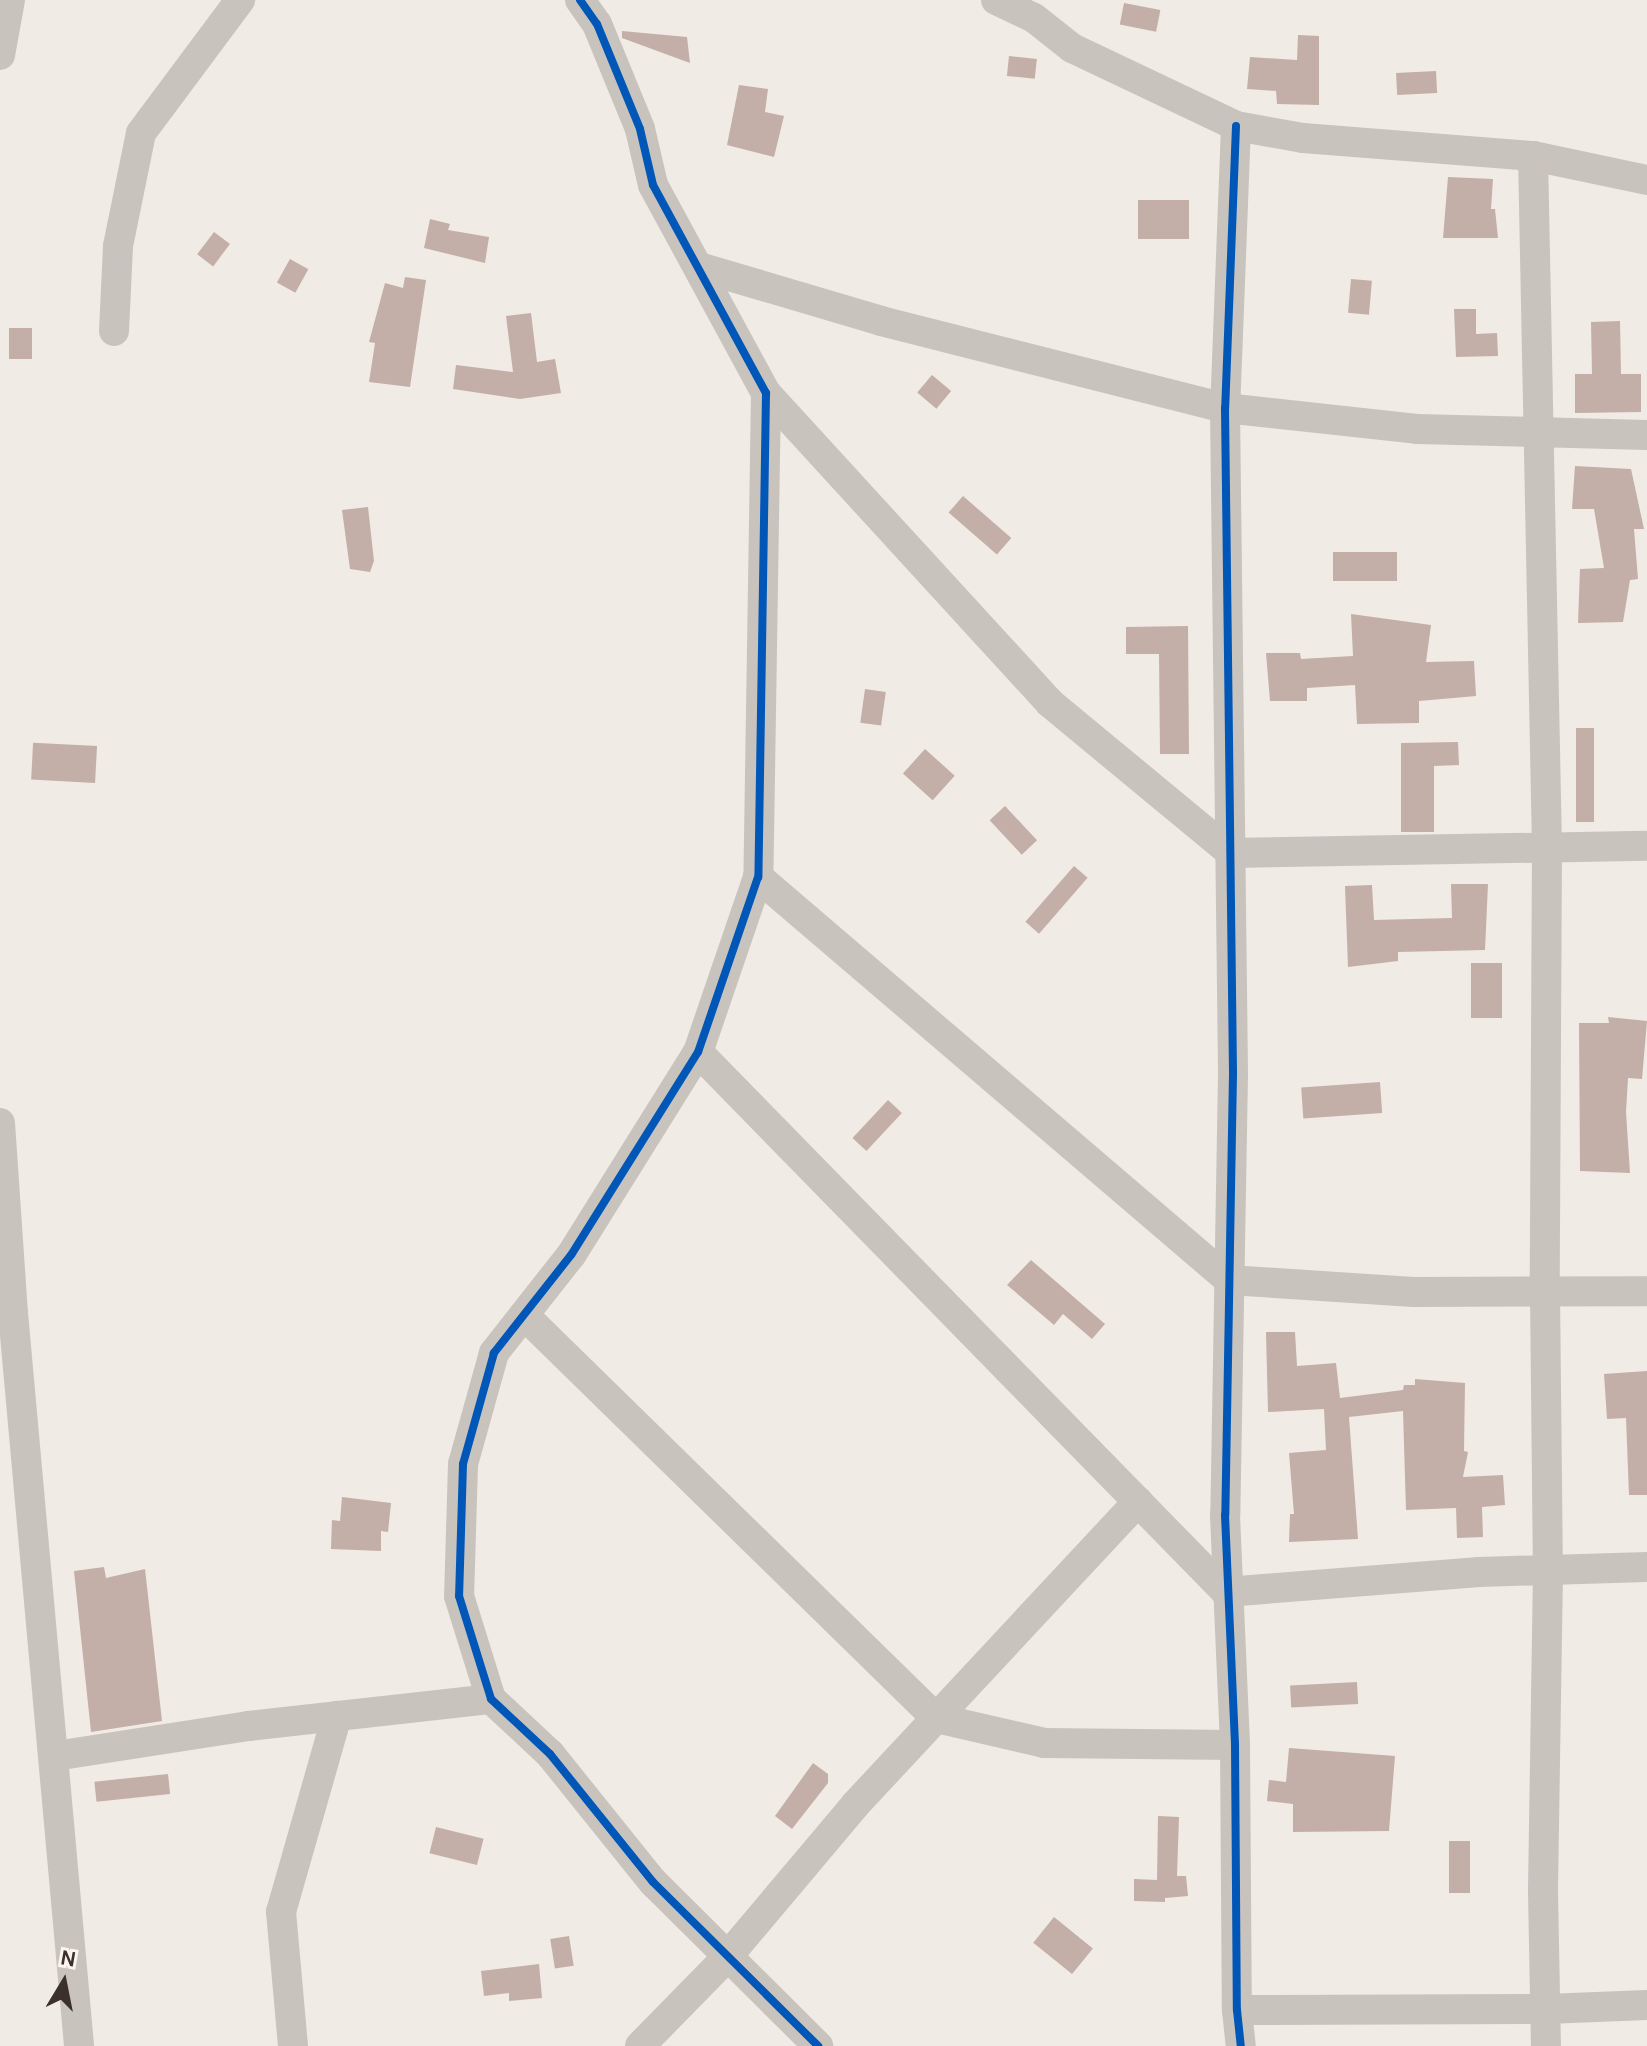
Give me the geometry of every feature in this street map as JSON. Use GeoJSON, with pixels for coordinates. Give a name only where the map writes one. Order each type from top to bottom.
{"type":"FeatureCollection","features":[{"type":"Feature","properties":{"kind":"street"},"geometry":{"type":"LineString","coordinates":[[0,55],[10,0]]}},
{"type":"Feature","properties":{"kind":"street"},"geometry":{"type":"LineString","coordinates":[[114,331],[118,246],[141,133],[240,0]]}},
{"type":"Feature","properties":{"kind":"street"},"geometry":{"type":"LineString","coordinates":[[580,0],[597,24],[640,129],[653,185],[766,393],[1050,703],[1231,853],[1647,846]]}},
{"type":"Feature","properties":{"kind":"street"},"geometry":{"type":"LineString","coordinates":[[996,0],[1034,18],[1072,48],[1236,126],[1303,138],[1533,156],[1647,180]]}},
{"type":"Feature","properties":{"kind":"street"},"geometry":{"type":"LineString","coordinates":[[1236,126],[1225,408],[1231,853],[1226,1592],[1235,1745],[1237,2010],[1241,2046]]}},
{"type":"Feature","properties":{"kind":"street"},"geometry":{"type":"LineString","coordinates":[[1533,156],[1547,847],[1545,1292],[1548,1571],[1543,1892],[1546,2046]]}},
{"type":"Feature","properties":{"kind":"street"},"geometry":{"type":"LineString","coordinates":[[699,267],[881,321],[1225,408],[1417,429],[1541,435],[1647,435]]}},
{"type":"Feature","properties":{"kind":"street"},"geometry":{"type":"LineString","coordinates":[[766,393],[758,877],[698,1052],[571,1255],[494,1353],[463,1464],[459,1596],[491,1699],[550,1754],[653,1882],[818,2046]]}},
{"type":"Feature","properties":{"kind":"street"},"geometry":{"type":"LineString","coordinates":[[758,877],[1229,1280],[1414,1292],[1647,1291]]}},
{"type":"Feature","properties":{"kind":"street"},"geometry":{"type":"LineString","coordinates":[[698,1052],[1226,1592],[1647,1567]]}},
{"type":"Feature","properties":{"kind":"street"},"geometry":{"type":"LineString","coordinates":[[0,1123],[13,1313],[79,2046]]}},
{"type":"Feature","properties":{"kind":"street"},"geometry":{"type":"LineString","coordinates":[[524,1315],[936,1718],[1044,1743],[1235,1745]]}},
{"type":"Feature","properties":{"kind":"street"},"geometry":{"type":"LineString","coordinates":[[640,2046],[728,1956],[855,1805],[1138,1501]]}},
{"type":"Feature","properties":{"kind":"street"},"geometry":{"type":"LineString","coordinates":[[55,1756],[337,1716],[491,1699]]}},
{"type":"Feature","properties":{"kind":"street"},"geometry":{"type":"LineString","coordinates":[[293,2046],[281,1912],[337,1716]]}},
{"type":"Feature","properties":{"kind":"street"},"geometry":{"type":"LineString","coordinates":[[1237,2010],[1546,2009],[1647,2005]]}},
{"type":"Feature","properties":{"kind":"building"},"geometry":{"type":"Polygon","coordinates":[[[1124,3],[1160,10],[1156,32],[1120,25],[1124,3]]]}},
{"type":"Feature","properties":{"kind":"building"},"geometry":{"type":"Polygon","coordinates":[[[622,31],[687,37],[690,63],[622,38],[622,31]]]}},
{"type":"Feature","properties":{"kind":"building"},"geometry":{"type":"Polygon","coordinates":[[[1298,35],[1319,36],[1319,105],[1277,104],[1276,91],[1247,89],[1250,57],[1297,60],[1298,35]]]}},
{"type":"Feature","properties":{"kind":"building"},"geometry":{"type":"Polygon","coordinates":[[[1009,56],[1037,59],[1035,79],[1007,76],[1009,56]]]}},
{"type":"Feature","properties":{"kind":"building"},"geometry":{"type":"Polygon","coordinates":[[[1436,71],[1437,93],[1397,95],[1396,73],[1436,71]]]}},
{"type":"Feature","properties":{"kind":"building"},"geometry":{"type":"Polygon","coordinates":[[[739,85],[768,89],[765,112],[784,116],[774,157],[727,145],[739,85]]]}},
{"type":"Feature","properties":{"kind":"building"},"geometry":{"type":"Polygon","coordinates":[[[1448,177],[1493,179],[1491,209],[1495,209],[1498,238],[1443,238],[1448,177]]]}},
{"type":"Feature","properties":{"kind":"building"},"geometry":{"type":"Polygon","coordinates":[[[1138,200],[1189,200],[1189,239],[1138,239],[1138,200]]]}},
{"type":"Feature","properties":{"kind":"building"},"geometry":{"type":"Polygon","coordinates":[[[430,219],[450,224],[448,230],[489,237],[485,263],[424,248],[430,219]]]}},
{"type":"Feature","properties":{"kind":"building"},"geometry":{"type":"Polygon","coordinates":[[[214,232],[230,244],[213,266],[197,254],[214,232]]]}},
{"type":"Feature","properties":{"kind":"building"},"geometry":{"type":"Polygon","coordinates":[[[290,259],[308,269],[295,293],[277,283],[290,259]]]}},
{"type":"Feature","properties":{"kind":"building"},"geometry":{"type":"Polygon","coordinates":[[[405,277],[426,280],[410,387],[369,382],[375,343],[369,342],[385,283],[403,288],[405,277]]]}},
{"type":"Feature","properties":{"kind":"building"},"geometry":{"type":"Polygon","coordinates":[[[1351,279],[1372,281],[1369,315],[1348,313],[1351,279]]]}},
{"type":"Feature","properties":{"kind":"building"},"geometry":{"type":"Polygon","coordinates":[[[1454,309],[1476,309],[1476,334],[1497,333],[1498,356],[1456,357],[1454,309]]]}},
{"type":"Feature","properties":{"kind":"building"},"geometry":{"type":"Polygon","coordinates":[[[531,313],[537,362],[555,359],[561,393],[520,399],[453,389],[456,365],[513,372],[506,316],[531,313]]]}},
{"type":"Feature","properties":{"kind":"building"},"geometry":{"type":"Polygon","coordinates":[[[1620,321],[1621,374],[1641,374],[1641,412],[1575,413],[1575,374],[1592,374],[1591,322],[1620,321]]]}},
{"type":"Feature","properties":{"kind":"building"},"geometry":{"type":"Polygon","coordinates":[[[9,328],[32,328],[32,359],[9,359],[9,328]]]}},
{"type":"Feature","properties":{"kind":"building"},"geometry":{"type":"Polygon","coordinates":[[[932,375],[951,391],[936,409],[917,393],[932,375]]]}},
{"type":"Feature","properties":{"kind":"building"},"geometry":{"type":"Polygon","coordinates":[[[1575,466],[1631,469],[1644,529],[1634,529],[1638,579],[1630,580],[1623,622],[1578,623],[1580,569],[1604,568],[1594,509],[1572,509],[1575,466]]]}},
{"type":"Feature","properties":{"kind":"building"},"geometry":{"type":"Polygon","coordinates":[[[963,496],[1011,538],[997,555],[949,513],[963,496]]]}},
{"type":"Feature","properties":{"kind":"building"},"geometry":{"type":"Polygon","coordinates":[[[368,507],[374,561],[370,572],[350,569],[342,510],[368,507]]]}},
{"type":"Feature","properties":{"kind":"building"},"geometry":{"type":"Polygon","coordinates":[[[1333,552],[1397,552],[1397,581],[1333,581],[1333,552]]]}},
{"type":"Feature","properties":{"kind":"building"},"geometry":{"type":"Polygon","coordinates":[[[1351,614],[1431,625],[1426,662],[1474,661],[1476,696],[1419,701],[1419,723],[1357,724],[1355,685],[1307,688],[1307,701],[1270,701],[1266,653],[1300,653],[1301,659],[1353,656],[1351,614]]]}},
{"type":"Feature","properties":{"kind":"building"},"geometry":{"type":"Polygon","coordinates":[[[1188,626],[1189,754],[1160,754],[1159,654],[1126,654],[1126,627],[1188,626]]]}},
{"type":"Feature","properties":{"kind":"building"},"geometry":{"type":"Polygon","coordinates":[[[865,689],[886,692],[881,726],[860,723],[865,689]]]}},
{"type":"Feature","properties":{"kind":"building"},"geometry":{"type":"Polygon","coordinates":[[[1576,728],[1594,728],[1594,822],[1576,822],[1576,728]]]}},
{"type":"Feature","properties":{"kind":"building"},"geometry":{"type":"Polygon","coordinates":[[[1458,742],[1459,765],[1434,766],[1434,832],[1401,832],[1401,743],[1458,742]]]}},
{"type":"Feature","properties":{"kind":"building"},"geometry":{"type":"Polygon","coordinates":[[[33,743],[97,746],[95,783],[31,780],[33,743]]]}},
{"type":"Feature","properties":{"kind":"building"},"geometry":{"type":"Polygon","coordinates":[[[925,749],[955,776],[933,800],[903,774],[925,749]]]}},
{"type":"Feature","properties":{"kind":"building"},"geometry":{"type":"Polygon","coordinates":[[[1005,806],[1037,840],[1022,855],[990,820],[1005,806]]]}},
{"type":"Feature","properties":{"kind":"building"},"geometry":{"type":"Polygon","coordinates":[[[1074,866],[1088,878],[1039,934],[1025,922],[1074,866]]]}},
{"type":"Feature","properties":{"kind":"building"},"geometry":{"type":"Polygon","coordinates":[[[1451,884],[1488,884],[1485,950],[1398,952],[1398,961],[1348,967],[1345,886],[1372,885],[1374,920],[1452,918],[1451,884]]]}},
{"type":"Feature","properties":{"kind":"building"},"geometry":{"type":"Polygon","coordinates":[[[1471,963],[1502,963],[1502,1018],[1471,1018],[1471,963]]]}},
{"type":"Feature","properties":{"kind":"building"},"geometry":{"type":"Polygon","coordinates":[[[1608,1017],[1647,1021],[1642,1079],[1628,1078],[1626,1112],[1630,1173],[1580,1171],[1579,1023],[1609,1023],[1608,1017]]]}},
{"type":"Feature","properties":{"kind":"building"},"geometry":{"type":"Polygon","coordinates":[[[1380,1082],[1382,1113],[1303,1118],[1301,1088],[1380,1082]]]}},
{"type":"Feature","properties":{"kind":"building"},"geometry":{"type":"Polygon","coordinates":[[[888,1100],[902,1113],[866,1151],[853,1138],[888,1100]]]}},
{"type":"Feature","properties":{"kind":"building"},"geometry":{"type":"Polygon","coordinates":[[[1031,1260],[1105,1324],[1092,1339],[1063,1314],[1054,1325],[1007,1285],[1031,1260]]]}},
{"type":"Feature","properties":{"kind":"building"},"geometry":{"type":"Polygon","coordinates":[[[1266,1332],[1295,1332],[1297,1366],[1336,1363],[1340,1398],[1403,1390],[1404,1385],[1415,1385],[1415,1379],[1465,1383],[1464,1451],[1468,1452],[1463,1477],[1503,1475],[1505,1505],[1482,1507],[1483,1537],[1457,1538],[1456,1508],[1406,1510],[1403,1411],[1349,1417],[1358,1539],[1289,1542],[1290,1514],[1294,1514],[1289,1453],[1326,1450],[1324,1409],[1268,1412],[1266,1332]]]}},
{"type":"Feature","properties":{"kind":"building"},"geometry":{"type":"Polygon","coordinates":[[[1647,1371],[1647,1495],[1629,1495],[1626,1418],[1607,1419],[1604,1374],[1647,1371]]]}},
{"type":"Feature","properties":{"kind":"building"},"geometry":{"type":"Polygon","coordinates":[[[342,1497],[391,1503],[388,1532],[381,1531],[381,1551],[331,1549],[332,1520],[340,1521],[342,1497]]]}},
{"type":"Feature","properties":{"kind":"building"},"geometry":{"type":"Polygon","coordinates":[[[104,1567],[106,1578],[145,1569],[162,1721],[91,1732],[74,1571],[104,1567]]]}},
{"type":"Feature","properties":{"kind":"building"},"geometry":{"type":"Polygon","coordinates":[[[1357,1682],[1358,1704],[1291,1707],[1290,1686],[1357,1682]]]}},
{"type":"Feature","properties":{"kind":"building"},"geometry":{"type":"Polygon","coordinates":[[[1289,1748],[1395,1756],[1389,1831],[1293,1832],[1293,1804],[1267,1801],[1269,1780],[1286,1782],[1289,1748]]]}},
{"type":"Feature","properties":{"kind":"building"},"geometry":{"type":"Polygon","coordinates":[[[813,1763],[828,1774],[828,1783],[792,1829],[775,1816],[813,1763]]]}},
{"type":"Feature","properties":{"kind":"building"},"geometry":{"type":"Polygon","coordinates":[[[168,1774],[170,1794],[96,1802],[94,1782],[168,1774]]]}},
{"type":"Feature","properties":{"kind":"building"},"geometry":{"type":"Polygon","coordinates":[[[1158,1816],[1179,1817],[1177,1876],[1186,1876],[1188,1896],[1165,1898],[1165,1902],[1134,1901],[1134,1879],[1157,1880],[1158,1816]]]}},
{"type":"Feature","properties":{"kind":"building"},"geometry":{"type":"Polygon","coordinates":[[[436,1827],[484,1839],[477,1865],[429,1853],[436,1827]]]}},
{"type":"Feature","properties":{"kind":"building"},"geometry":{"type":"Polygon","coordinates":[[[1449,1841],[1470,1841],[1470,1893],[1449,1893],[1449,1841]]]}},
{"type":"Feature","properties":{"kind":"building"},"geometry":{"type":"Polygon","coordinates":[[[1054,1917],[1093,1948],[1072,1974],[1033,1943],[1054,1917]]]}},
{"type":"Feature","properties":{"kind":"building"},"geometry":{"type":"Polygon","coordinates":[[[569,1936],[574,1966],[555,1969],[550,1939],[569,1936]]]}},
{"type":"Feature","properties":{"kind":"building"},"geometry":{"type":"Polygon","coordinates":[[[539,1964],[542,1998],[509,2001],[509,1993],[484,1996],[481,1971],[539,1964]]]}},
{"type":"Feature","properties":{"kind":"cycle path"},"geometry":{"type":"LineString","coordinates":[[580,0],[597,24],[640,129],[653,185],[766,393],[758,877],[698,1052],[571,1255],[494,1353],[463,1464],[459,1596],[491,1699],[550,1754],[653,1882],[818,2046]]}},
{"type":"Feature","properties":{"kind":"cycle path"},"geometry":{"type":"LineString","coordinates":[[1236,126],[1225,408],[1233,1074],[1225,1515],[1235,1745],[1237,2010],[1241,2046]]}}]}
